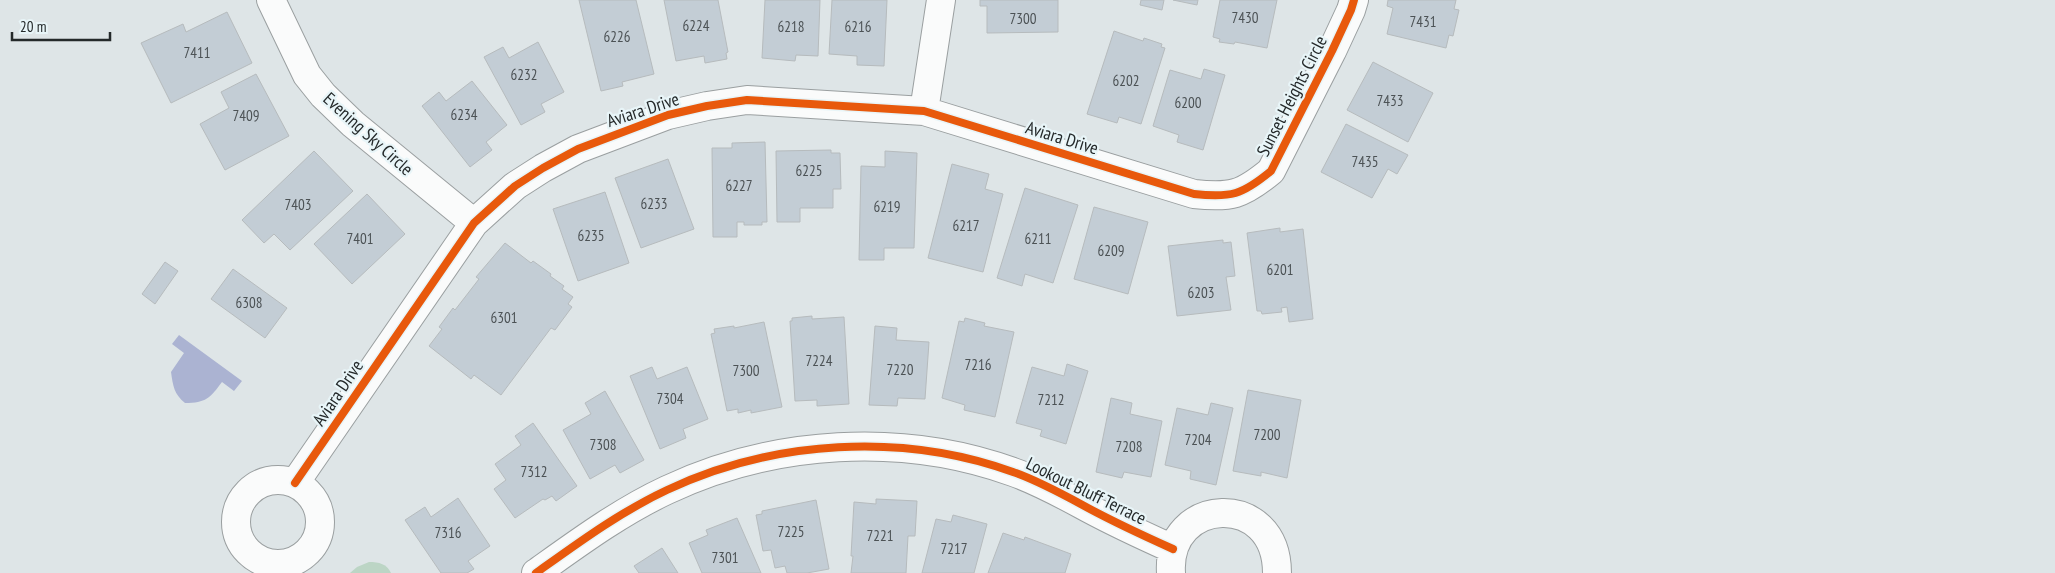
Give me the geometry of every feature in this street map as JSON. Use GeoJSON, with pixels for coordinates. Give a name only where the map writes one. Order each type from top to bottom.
{"type":"FeatureCollection","features":[{"type":"Feature","properties":{"kind":"street","name":"Evening Sky Circle"},"geometry":{"type":"LineString","coordinates":[[271,0],[307,75],[323,95],[353,124],[474,223]]}},
{"type":"Feature","properties":{"kind":"street"},"geometry":{"type":"LineString","coordinates":[[924,111],[941,0]]}},
{"type":"Feature","properties":{"kind":"street","name":"Sunset Heights Circle"},"geometry":{"type":"LineString","coordinates":[[1240,192],[1254,185],[1271,171],[1332,51],[1354,0]]}},
{"type":"Feature","properties":{"kind":"street","name":"Aviara Drive"},"geometry":{"type":"LineString","coordinates":[[295,483],[474,223],[515,186],[543,168],[578,149],[668,115],[707,106],[747,100],[924,111],[1194,194],[1220,197],[1240,192]]}},
{"type":"Feature","properties":{"kind":"street","name":"Lookout Bluff Terrace"},"geometry":{"type":"LineString","coordinates":[[536,573],[618,515],[666,490],[707,472],[790,452],[840,447],[881,447],[927,452],[970,460],[1014,472],[1172,561],[1181,533],[1194,521],[1211,514],[1228,513],[1245,516],[1260,526],[1271,540],[1277,557],[1277,573]]}},
{"type":"Feature","properties":{"kind":"street"},"geometry":{"type":"LineString","coordinates":[[277,480],[295,483],[311,494],[320,512],[320,531],[312,549],[296,561],[278,565],[257,566],[244,548],[236,532],[236,513],[244,496],[259,485],[277,480]]}},
{"type":"Feature","properties":{"kind":"green space"},"geometry":{"type":"Polygon","coordinates":[[[369,562],[382,564],[391,573],[350,573],[357,567],[369,562]]]}},
{"type":"Feature","properties":{"kind":"water"},"geometry":{"type":"Polygon","coordinates":[[[179,335],[242,381],[234,391],[222,382],[211,396],[203,401],[185,403],[181,400],[172,381],[171,372],[184,353],[172,344],[179,335]]]}},
{"type":"Feature","properties":{"kind":"building"},"geometry":{"type":"Polygon","coordinates":[[[579,0],[636,0],[654,74],[622,82],[623,86],[601,91],[579,0]]]}},
{"type":"Feature","properties":{"kind":"building"},"geometry":{"type":"Polygon","coordinates":[[[664,0],[718,0],[728,52],[726,53],[727,59],[705,63],[704,56],[676,61],[664,0]]]}},
{"type":"Feature","properties":{"kind":"building"},"geometry":{"type":"Polygon","coordinates":[[[765,0],[820,0],[818,56],[796,55],[795,61],[762,58],[765,0]]]}},
{"type":"Feature","properties":{"kind":"building"},"geometry":{"type":"Polygon","coordinates":[[[832,0],[887,0],[884,66],[857,65],[857,56],[829,54],[832,0]]]}},
{"type":"Feature","properties":{"kind":"building"},"geometry":{"type":"Polygon","coordinates":[[[980,0],[1058,0],[1058,32],[987,33],[987,6],[980,6],[980,0]]]}},
{"type":"Feature","properties":{"kind":"building"},"geometry":{"type":"Polygon","coordinates":[[[1141,0],[1164,0],[1162,10],[1140,5],[1141,0]]]}},
{"type":"Feature","properties":{"kind":"building"},"geometry":{"type":"Polygon","coordinates":[[[1173,0],[1198,0],[1197,5],[1173,0]]]}},
{"type":"Feature","properties":{"kind":"building"},"geometry":{"type":"Polygon","coordinates":[[[1220,0],[1277,0],[1267,48],[1235,42],[1234,44],[1219,42],[1220,39],[1213,37],[1220,0]]]}},
{"type":"Feature","properties":{"kind":"building"},"geometry":{"type":"Polygon","coordinates":[[[1388,0],[1456,0],[1454,9],[1459,10],[1453,36],[1449,35],[1446,48],[1387,34],[1393,8],[1387,6],[1388,0]]]}},
{"type":"Feature","properties":{"kind":"building"},"geometry":{"type":"Polygon","coordinates":[[[227,12],[252,63],[171,103],[141,43],[183,24],[186,32],[227,12]]]}},
{"type":"Feature","properties":{"kind":"building"},"geometry":{"type":"Polygon","coordinates":[[[1114,31],[1143,41],[1144,38],[1162,44],[1161,47],[1165,48],[1141,124],[1119,117],[1117,123],[1087,114],[1114,31]]]}},
{"type":"Feature","properties":{"kind":"building"},"geometry":{"type":"Polygon","coordinates":[[[538,42],[564,92],[541,104],[545,112],[521,125],[484,57],[503,47],[509,58],[538,42]]]}},
{"type":"Feature","properties":{"kind":"building"},"geometry":{"type":"Polygon","coordinates":[[[1373,62],[1433,93],[1408,142],[1347,110],[1373,62]]]}},
{"type":"Feature","properties":{"kind":"building"},"geometry":{"type":"Polygon","coordinates":[[[1204,69],[1225,75],[1203,150],[1177,142],[1179,135],[1153,126],[1170,70],[1201,79],[1204,69]]]}},
{"type":"Feature","properties":{"kind":"building"},"geometry":{"type":"Polygon","coordinates":[[[256,74],[289,136],[225,170],[200,124],[229,108],[221,92],[256,74]]]}},
{"type":"Feature","properties":{"kind":"building"},"geometry":{"type":"Polygon","coordinates":[[[472,81],[507,125],[486,142],[492,150],[470,167],[422,106],[439,92],[446,101],[472,81]]]}},
{"type":"Feature","properties":{"kind":"building"},"geometry":{"type":"Polygon","coordinates":[[[1346,124],[1408,155],[1397,174],[1388,169],[1372,198],[1321,172],[1346,124]]]}},
{"type":"Feature","properties":{"kind":"building"},"geometry":{"type":"Polygon","coordinates":[[[765,142],[767,222],[762,222],[762,225],[744,225],[744,222],[737,222],[737,237],[713,237],[712,148],[732,148],[732,143],[765,142]]]}},
{"type":"Feature","properties":{"kind":"building"},"geometry":{"type":"Polygon","coordinates":[[[831,150],[831,153],[840,153],[841,189],[833,189],[833,208],[800,208],[800,222],[777,222],[776,151],[831,150]]]}},
{"type":"Feature","properties":{"kind":"building"},"geometry":{"type":"Polygon","coordinates":[[[314,151],[353,191],[290,250],[274,234],[264,243],[242,220],[314,151]]]}},
{"type":"Feature","properties":{"kind":"building"},"geometry":{"type":"Polygon","coordinates":[[[885,151],[917,153],[914,248],[884,248],[884,260],[859,260],[861,166],[885,167],[885,151]]]}},
{"type":"Feature","properties":{"kind":"building"},"geometry":{"type":"Polygon","coordinates":[[[668,159],[694,229],[641,248],[615,178],[668,159]]]}},
{"type":"Feature","properties":{"kind":"building"},"geometry":{"type":"Polygon","coordinates":[[[952,164],[989,174],[985,189],[1003,194],[983,272],[928,258],[952,164]]]}},
{"type":"Feature","properties":{"kind":"building"},"geometry":{"type":"Polygon","coordinates":[[[1025,188],[1078,205],[1053,283],[1025,274],[1022,286],[997,278],[1025,188]]]}},
{"type":"Feature","properties":{"kind":"building"},"geometry":{"type":"Polygon","coordinates":[[[605,192],[629,263],[578,281],[553,209],[605,192]]]}},
{"type":"Feature","properties":{"kind":"building"},"geometry":{"type":"Polygon","coordinates":[[[367,194],[405,234],[352,284],[314,244],[367,194]]]}},
{"type":"Feature","properties":{"kind":"building"},"geometry":{"type":"Polygon","coordinates":[[[1094,207],[1148,222],[1128,294],[1074,279],[1094,207]]]}},
{"type":"Feature","properties":{"kind":"building"},"geometry":{"type":"Polygon","coordinates":[[[1280,228],[1280,232],[1303,229],[1313,319],[1289,322],[1287,307],[1281,308],[1282,312],[1262,314],[1261,311],[1257,311],[1247,233],[1280,228]]]}},
{"type":"Feature","properties":{"kind":"building"},"geometry":{"type":"Polygon","coordinates":[[[1223,240],[1223,243],[1231,242],[1235,276],[1226,277],[1231,310],[1177,316],[1168,246],[1223,240]]]}},
{"type":"Feature","properties":{"kind":"building"},"geometry":{"type":"Polygon","coordinates":[[[505,243],[531,263],[533,261],[551,274],[550,276],[564,286],[562,289],[573,297],[568,304],[572,307],[555,330],[551,328],[501,395],[474,375],[471,379],[429,346],[442,329],[439,327],[453,308],[455,310],[479,279],[476,277],[505,243]]]}},
{"type":"Feature","properties":{"kind":"building"},"geometry":{"type":"Polygon","coordinates":[[[165,262],[178,271],[155,304],[142,294],[165,262]]]}},
{"type":"Feature","properties":{"kind":"building"},"geometry":{"type":"Polygon","coordinates":[[[233,269],[287,308],[265,338],[211,299],[233,269]]]}},
{"type":"Feature","properties":{"kind":"building"},"geometry":{"type":"Polygon","coordinates":[[[812,316],[812,319],[844,317],[849,404],[817,406],[817,400],[795,401],[790,321],[792,321],[792,318],[812,316]]]}},
{"type":"Feature","properties":{"kind":"building"},"geometry":{"type":"Polygon","coordinates":[[[965,318],[985,323],[984,326],[1014,332],[995,417],[964,410],[965,405],[942,398],[959,321],[964,322],[965,318]]]}},
{"type":"Feature","properties":{"kind":"building"},"geometry":{"type":"Polygon","coordinates":[[[764,322],[782,407],[751,413],[751,410],[738,413],[738,409],[727,411],[711,334],[715,333],[714,329],[734,326],[734,328],[764,322]]]}},
{"type":"Feature","properties":{"kind":"building"},"geometry":{"type":"Polygon","coordinates":[[[875,326],[897,328],[896,340],[929,342],[925,399],[898,398],[897,406],[869,405],[875,326]]]}},
{"type":"Feature","properties":{"kind":"building"},"geometry":{"type":"Polygon","coordinates":[[[1067,364],[1088,371],[1066,444],[1040,436],[1042,430],[1016,423],[1032,367],[1064,376],[1067,364]]]}},
{"type":"Feature","properties":{"kind":"building"},"geometry":{"type":"Polygon","coordinates":[[[652,367],[657,379],[687,367],[708,419],[683,429],[686,438],[660,449],[630,376],[652,367]]]}},
{"type":"Feature","properties":{"kind":"building"},"geometry":{"type":"Polygon","coordinates":[[[1248,390],[1301,400],[1287,478],[1261,472],[1261,476],[1233,471],[1248,390]]]}},
{"type":"Feature","properties":{"kind":"building"},"geometry":{"type":"Polygon","coordinates":[[[605,391],[644,460],[620,473],[615,465],[590,479],[563,430],[591,414],[585,403],[605,391]]]}},
{"type":"Feature","properties":{"kind":"building"},"geometry":{"type":"Polygon","coordinates":[[[1111,398],[1132,403],[1130,414],[1162,421],[1151,477],[1124,472],[1122,478],[1096,472],[1111,398]]]}},
{"type":"Feature","properties":{"kind":"building"},"geometry":{"type":"Polygon","coordinates":[[[1211,403],[1233,408],[1216,485],[1190,479],[1191,471],[1165,465],[1177,408],[1208,415],[1211,403]]]}},
{"type":"Feature","properties":{"kind":"building"},"geometry":{"type":"Polygon","coordinates":[[[533,423],[577,486],[556,501],[552,496],[545,500],[543,499],[515,518],[494,489],[506,480],[495,464],[521,445],[515,436],[533,423]]]}},
{"type":"Feature","properties":{"kind":"building"},"geometry":{"type":"Polygon","coordinates":[[[458,498],[490,546],[468,561],[474,569],[467,573],[441,573],[405,520],[425,507],[431,517],[458,498]]]}},
{"type":"Feature","properties":{"kind":"building"},"geometry":{"type":"Polygon","coordinates":[[[876,499],[917,501],[915,536],[908,536],[906,573],[851,573],[854,502],[876,504],[876,499]]]}},
{"type":"Feature","properties":{"kind":"building"},"geometry":{"type":"Polygon","coordinates":[[[816,500],[829,569],[807,573],[787,573],[785,566],[775,568],[771,550],[763,551],[756,515],[762,514],[762,511],[816,500]]]}},
{"type":"Feature","properties":{"kind":"building"},"geometry":{"type":"Polygon","coordinates":[[[953,515],[987,524],[974,573],[922,573],[936,519],[951,522],[953,515]]]}},
{"type":"Feature","properties":{"kind":"building"},"geometry":{"type":"Polygon","coordinates":[[[737,518],[761,573],[702,573],[689,543],[708,535],[706,530],[737,518]]]}},
{"type":"Feature","properties":{"kind":"building"},"geometry":{"type":"Polygon","coordinates":[[[1003,533],[1024,540],[1025,537],[1071,554],[1065,573],[988,573],[1003,533]]]}},
{"type":"Feature","properties":{"kind":"building"},"geometry":{"type":"Polygon","coordinates":[[[662,548],[678,573],[639,573],[634,566],[662,548]]]}},
{"type":"Feature","properties":{"kind":"cycle path"},"geometry":{"type":"LineString","coordinates":[[295,483],[474,223],[515,186],[578,149],[668,115],[707,106],[747,100],[924,111],[1194,194],[1227,195],[1244,190],[1271,171],[1332,51],[1354,0]]}},
{"type":"Feature","properties":{"kind":"cycle path"},"geometry":{"type":"LineString","coordinates":[[536,573],[616,518],[667,490],[708,473],[750,460],[838,447],[883,447],[927,451],[971,459],[1013,472],[1042,484],[1173,549]]}}]}
